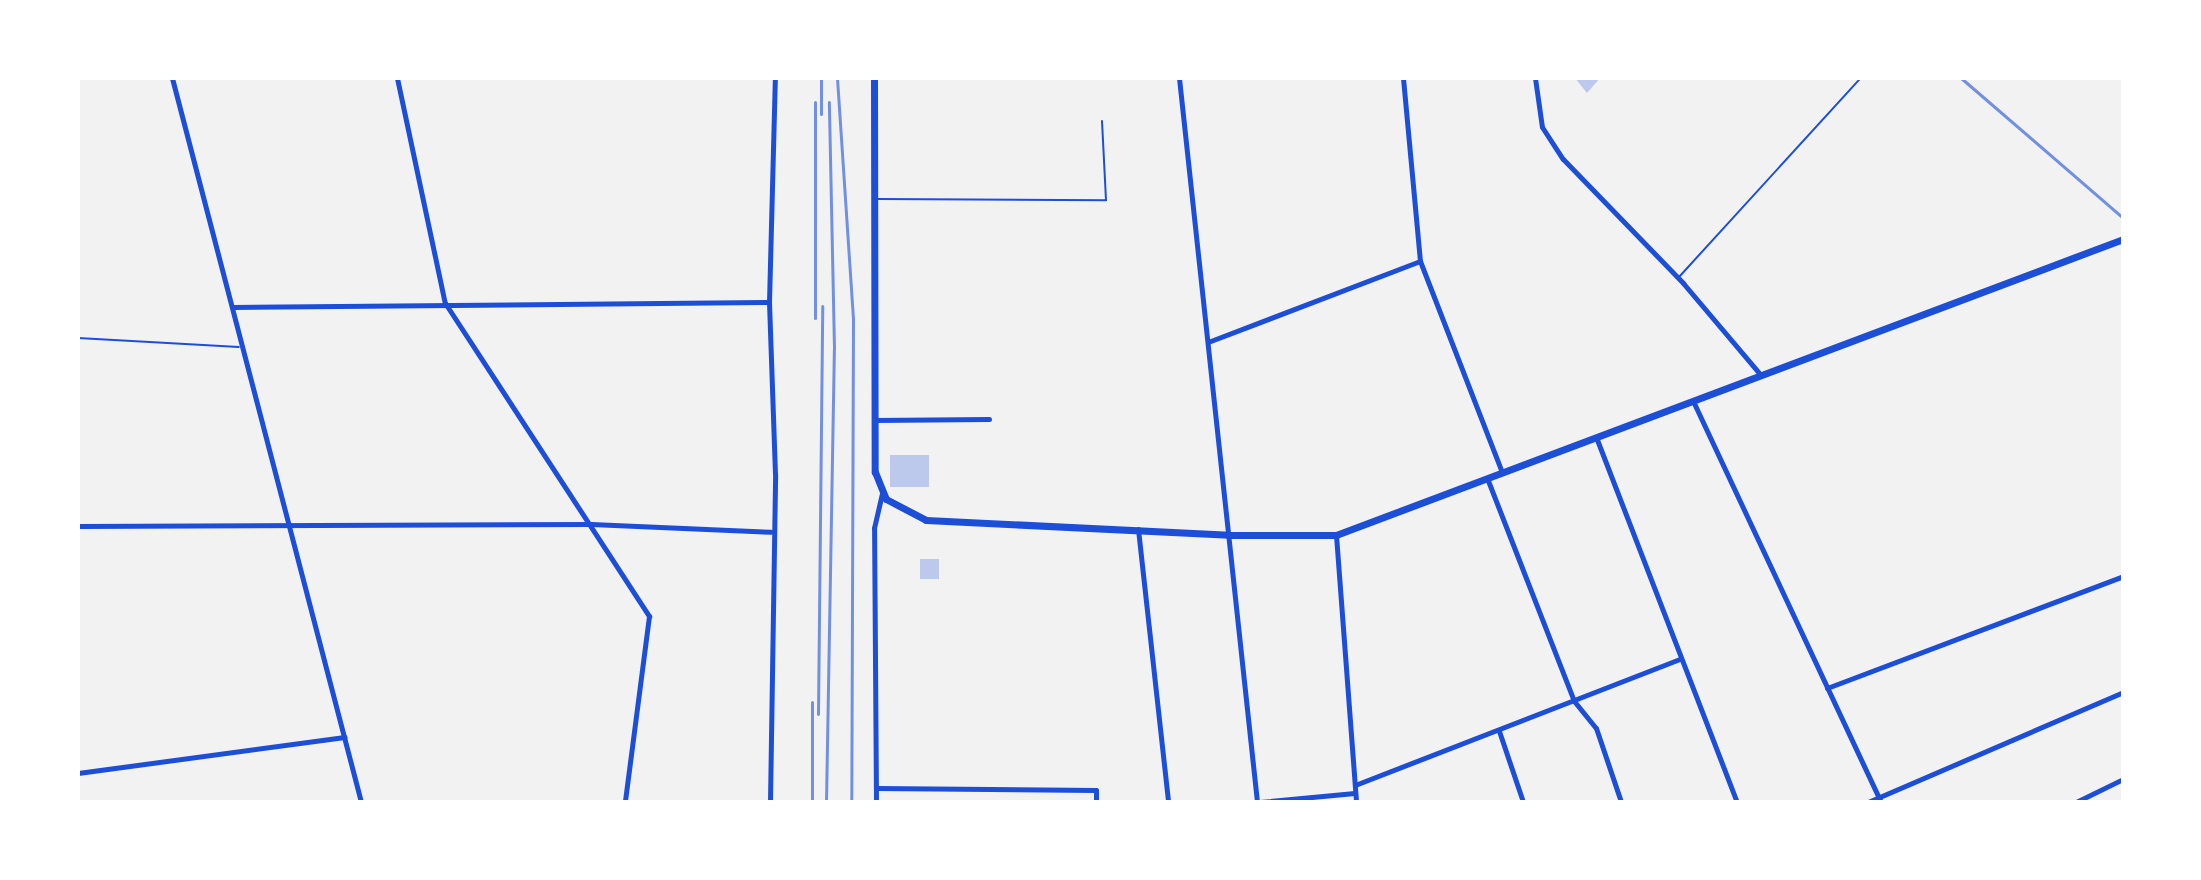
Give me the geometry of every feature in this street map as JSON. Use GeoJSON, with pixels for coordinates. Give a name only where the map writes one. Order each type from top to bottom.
{"type":"FeatureCollection","features":[{"type":"Feature","properties":{"kind":"main road"},"geometry":{"type":"LineString","coordinates":[[874,78],[875,472],[882,494],[902,512],[926,520],[1138,528],[1229,535],[1336,535],[1692,398],[2123,239]]}},
{"type":"Feature","properties":{"kind":"street"},"geometry":{"type":"LineString","coordinates":[[172,78],[291,522],[361,802]]}},
{"type":"Feature","properties":{"kind":"street"},"geometry":{"type":"LineString","coordinates":[[397,78],[445,303],[649,616],[625,802]]}},
{"type":"Feature","properties":{"kind":"street"},"geometry":{"type":"LineString","coordinates":[[770,802],[771,532],[775,474],[769,302],[775,78]]}},
{"type":"Feature","properties":{"kind":"street"},"geometry":{"type":"LineString","coordinates":[[1179,78],[1258,802],[1355,789],[1680,659]]}},
{"type":"Feature","properties":{"kind":"street"},"geometry":{"type":"LineString","coordinates":[[1403,78],[1420,261],[1502,472]]}},
{"type":"Feature","properties":{"kind":"street"},"geometry":{"type":"LineString","coordinates":[[1535,78],[1542,127],[1553,146],[1678,278],[1760,374]]}},
{"type":"Feature","properties":{"kind":"street"},"geometry":{"type":"LineString","coordinates":[[1208,342],[1420,261]]}},
{"type":"Feature","properties":{"kind":"street"},"geometry":{"type":"LineString","coordinates":[[233,307],[769,302]]}},
{"type":"Feature","properties":{"kind":"street"},"geometry":{"type":"LineString","coordinates":[[1692,398],[1880,799]]}},
{"type":"Feature","properties":{"kind":"street"},"geometry":{"type":"LineString","coordinates":[[874,420],[989,419]]}},
{"type":"Feature","properties":{"kind":"street"},"geometry":{"type":"LineString","coordinates":[[1595,435],[1737,802]]}},
{"type":"Feature","properties":{"kind":"street"},"geometry":{"type":"LineString","coordinates":[[1487,477],[1574,701],[1596,728],[1621,802]]}},
{"type":"Feature","properties":{"kind":"street"},"geometry":{"type":"LineString","coordinates":[[876,802],[874,528],[882,494]]}},
{"type":"Feature","properties":{"kind":"street"},"geometry":{"type":"LineString","coordinates":[[78,526],[291,522],[591,524],[771,532]]}},
{"type":"Feature","properties":{"kind":"street"},"geometry":{"type":"LineString","coordinates":[[1138,528],[1168,802]]}},
{"type":"Feature","properties":{"kind":"street"},"geometry":{"type":"LineString","coordinates":[[1336,535],[1356,802]]}},
{"type":"Feature","properties":{"kind":"street"},"geometry":{"type":"LineString","coordinates":[[1827,688],[2123,576]]}},
{"type":"Feature","properties":{"kind":"street"},"geometry":{"type":"LineString","coordinates":[[1868,802],[2123,692]]}},
{"type":"Feature","properties":{"kind":"street"},"geometry":{"type":"LineString","coordinates":[[1499,730],[1523,802]]}},
{"type":"Feature","properties":{"kind":"street"},"geometry":{"type":"LineString","coordinates":[[78,773],[345,737]]}},
{"type":"Feature","properties":{"kind":"street"},"geometry":{"type":"LineString","coordinates":[[2076,802],[2123,779]]}},
{"type":"Feature","properties":{"kind":"street"},"geometry":{"type":"LineString","coordinates":[[876,788],[1096,790],[1096,802]]}},
{"type":"Feature","properties":{"kind":"lane"},"geometry":{"type":"LineString","coordinates":[[1678,278],[1861,78]]}},
{"type":"Feature","properties":{"kind":"lane"},"geometry":{"type":"LineString","coordinates":[[873,198],[1106,200],[1102,121]]}},
{"type":"Feature","properties":{"kind":"lane"},"geometry":{"type":"LineString","coordinates":[[78,338],[244,348]]}},
{"type":"Feature","properties":{"kind":"building"},"geometry":{"type":"Polygon","coordinates":[[[1575,78],[1600,78],[1587,93],[1575,78]]]}},
{"type":"Feature","properties":{"kind":"building"},"geometry":{"type":"Polygon","coordinates":[[[890,455],[929,455],[929,487],[890,487],[890,455]]]}},
{"type":"Feature","properties":{"kind":"building"},"geometry":{"type":"Polygon","coordinates":[[[920,559],[939,559],[939,579],[920,579],[920,559]]]}},
{"type":"Feature","properties":{"kind":"railway"},"geometry":{"type":"LineString","coordinates":[[821,78],[821,114]]}},
{"type":"Feature","properties":{"kind":"railway"},"geometry":{"type":"LineString","coordinates":[[837,78],[853,318],[851,802]]}},
{"type":"Feature","properties":{"kind":"railway"},"geometry":{"type":"LineString","coordinates":[[1961,78],[2123,218]]}},
{"type":"Feature","properties":{"kind":"railway"},"geometry":{"type":"LineString","coordinates":[[815,102],[815,318]]}},
{"type":"Feature","properties":{"kind":"railway"},"geometry":{"type":"LineString","coordinates":[[826,802],[834,348],[829,102]]}},
{"type":"Feature","properties":{"kind":"railway"},"geometry":{"type":"LineString","coordinates":[[818,714],[822,306]]}},
{"type":"Feature","properties":{"kind":"railway"},"geometry":{"type":"LineString","coordinates":[[812,702],[812,802]]}}]}
